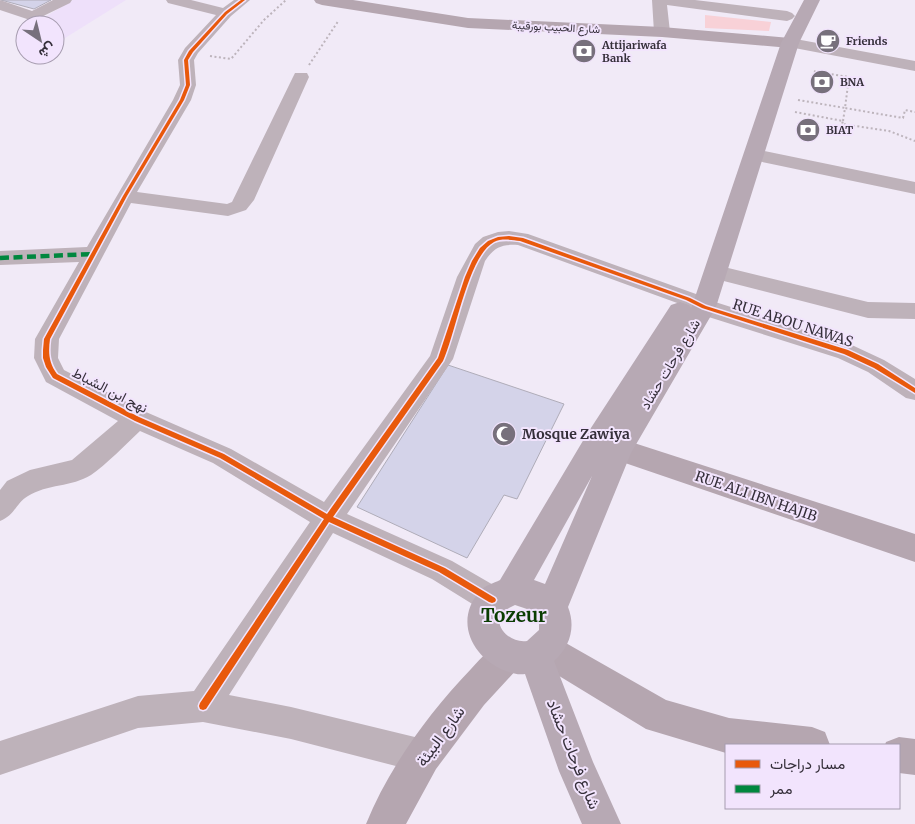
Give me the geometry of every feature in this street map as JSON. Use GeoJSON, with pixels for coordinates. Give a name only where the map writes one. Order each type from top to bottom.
{"type":"FeatureCollection","features":[{"type":"Feature","properties":{"kind":"main road","name":"شارع الحبيب بورقيبة"},"geometry":{"type":"LineString","coordinates":[[322,0],[468,23],[662,32],[783,43]]}},
{"type":"Feature","properties":{"kind":"main road","name":"شارع فرحات حشاد"},"geometry":{"type":"LineString","coordinates":[[502,595],[608,446],[716,272],[755,155],[783,43],[787,16],[798,0]]}},
{"type":"Feature","properties":{"kind":"main road","name":"شارع فرحات حشاد"},"geometry":{"type":"LineString","coordinates":[[696,303],[783,43],[812,0]]}},
{"type":"Feature","properties":{"kind":"main road","name":"شارع فرحات حشاد"},"geometry":{"type":"LineString","coordinates":[[551,608],[608,446]]}},
{"type":"Feature","properties":{"kind":"main road","name":"RUE ALI IBN HAJIB"},"geometry":{"type":"LineString","coordinates":[[608,446],[915,548]]}},
{"type":"Feature","properties":{"kind":"main road"},"geometry":{"type":"LineString","coordinates":[[529,654],[552,639],[556,629],[555,618],[551,608],[544,599],[534,593],[523,590],[502,595],[486,609],[483,619],[483,630],[497,651],[529,654],[659,716],[729,736],[803,744]]}},
{"type":"Feature","properties":{"kind":"main road","name":"شارع فرحات حشاد"},"geometry":{"type":"LineString","coordinates":[[529,654],[602,824]]}},
{"type":"Feature","properties":{"kind":"main road","name":"شارع البيئة"},"geometry":{"type":"LineString","coordinates":[[385,824],[423,756],[472,693],[529,654]]}},
{"type":"Feature","properties":{"kind":"main road"},"geometry":{"type":"LineString","coordinates":[[900,755],[915,757]]}},
{"type":"Feature","properties":{"kind":"street"},"geometry":{"type":"LineString","coordinates":[[0,5],[33,16],[64,0]]}},
{"type":"Feature","properties":{"kind":"street"},"geometry":{"type":"LineString","coordinates":[[174,0],[234,6]]}},
{"type":"Feature","properties":{"kind":"street"},"geometry":{"type":"LineString","coordinates":[[662,32],[659,0],[787,16]]}},
{"type":"Feature","properties":{"kind":"street"},"geometry":{"type":"LineString","coordinates":[[189,54],[234,6]]}},
{"type":"Feature","properties":{"kind":"street"},"geometry":{"type":"LineString","coordinates":[[783,43],[915,66]]}},
{"type":"Feature","properties":{"kind":"street","name":"نهج ابن الشباط"},"geometry":{"type":"LineString","coordinates":[[189,54],[186,60],[188,85],[182,100],[93,254],[47,339],[44,355],[47,364],[55,376],[137,419],[222,456],[328,518],[502,595]]}},
{"type":"Feature","properties":{"kind":"street"},"geometry":{"type":"LineString","coordinates":[[126,196],[228,210],[239,206],[244,200],[301,76]]}},
{"type":"Feature","properties":{"kind":"street"},"geometry":{"type":"LineString","coordinates":[[755,155],[915,188]]}},
{"type":"Feature","properties":{"kind":"street","name":"RUE ABOU NAWAS"},"geometry":{"type":"LineString","coordinates":[[203,706],[328,518],[440,359],[449,340],[458,303],[476,255],[488,242],[498,239],[521,239],[696,303],[846,352],[876,366],[915,391]]}},
{"type":"Feature","properties":{"kind":"street"},"geometry":{"type":"LineString","coordinates":[[0,258],[93,254]]}},
{"type":"Feature","properties":{"kind":"street"},"geometry":{"type":"LineString","coordinates":[[716,272],[868,310],[915,311]]}},
{"type":"Feature","properties":{"kind":"street"},"geometry":{"type":"LineString","coordinates":[[0,509],[17,489],[40,478],[63,474],[81,468],[137,419]]}},
{"type":"Feature","properties":{"kind":"street"},"geometry":{"type":"LineString","coordinates":[[0,758],[138,712],[203,706],[291,722],[423,756]]}},
{"type":"Feature","properties":{"kind":"path"},"geometry":{"type":"LineString","coordinates":[[189,54],[231,59],[264,20],[286,0]]}},
{"type":"Feature","properties":{"kind":"path"},"geometry":{"type":"LineString","coordinates":[[301,76],[349,5]]}},
{"type":"Feature","properties":{"kind":"path"},"geometry":{"type":"LineString","coordinates":[[812,71],[849,77],[842,121]]}},
{"type":"Feature","properties":{"kind":"path"},"geometry":{"type":"LineString","coordinates":[[798,100],[903,118],[905,110],[915,112]]}},
{"type":"Feature","properties":{"kind":"path"},"geometry":{"type":"LineString","coordinates":[[795,112],[842,121],[842,124],[894,133],[915,141]]}},
{"type":"Feature","properties":{"kind":"shaded area"},"geometry":{"type":"Polygon","coordinates":[[[73,0],[126,0],[65,38],[65,15],[48,15],[73,0]]]}},
{"type":"Feature","properties":{"kind":"shaded area"},"geometry":{"type":"Polygon","coordinates":[[[705,15],[771,22],[769,31],[705,28],[705,15]]]}},
{"type":"Feature","properties":{"kind":"building"},"geometry":{"type":"Polygon","coordinates":[[[1,0],[51,0],[34,9],[1,0]]]}},
{"type":"Feature","properties":{"kind":"building"},"geometry":{"type":"Polygon","coordinates":[[[448,365],[564,404],[517,499],[504,495],[467,558],[357,507],[448,365]]]}},
{"type":"Feature","properties":{"kind":"marked path"},"geometry":{"type":"LineString","coordinates":[[0,258],[93,254]]}},
{"type":"Feature","properties":{"kind":"cycle path"},"geometry":{"type":"LineString","coordinates":[[243,0],[226,13],[191,51],[186,60],[188,85],[182,100],[125,196],[47,339],[46,354],[49,367],[55,376],[137,419],[222,456],[328,518],[442,570],[492,600]]}},
{"type":"Feature","properties":{"kind":"cycle path"},"geometry":{"type":"LineString","coordinates":[[203,706],[328,518],[441,359],[461,295],[475,261],[482,249],[494,240],[505,238],[521,239],[688,299],[704,307],[846,352],[876,366],[915,391]]}},
{"type":"Feature","properties":{"kind":"place","name":"Friends"},"geometry":{"type":"Point","coordinates":[828,41]}},
{"type":"Feature","properties":{"kind":"place","name":"Attijariwafa Bank"},"geometry":{"type":"Point","coordinates":[584,51]}},
{"type":"Feature","properties":{"kind":"place","name":"BNA"},"geometry":{"type":"Point","coordinates":[822,82]}},
{"type":"Feature","properties":{"kind":"place","name":"BIAT"},"geometry":{"type":"Point","coordinates":[808,130]}},
{"type":"Feature","properties":{"kind":"place","name":"Mosque Zawiya"},"geometry":{"type":"Point","coordinates":[504,434]}},
{"type":"Feature","properties":{"kind":"district","name":"Tozeur"},"geometry":{"type":"Point","coordinates":[514,615]}}]}
